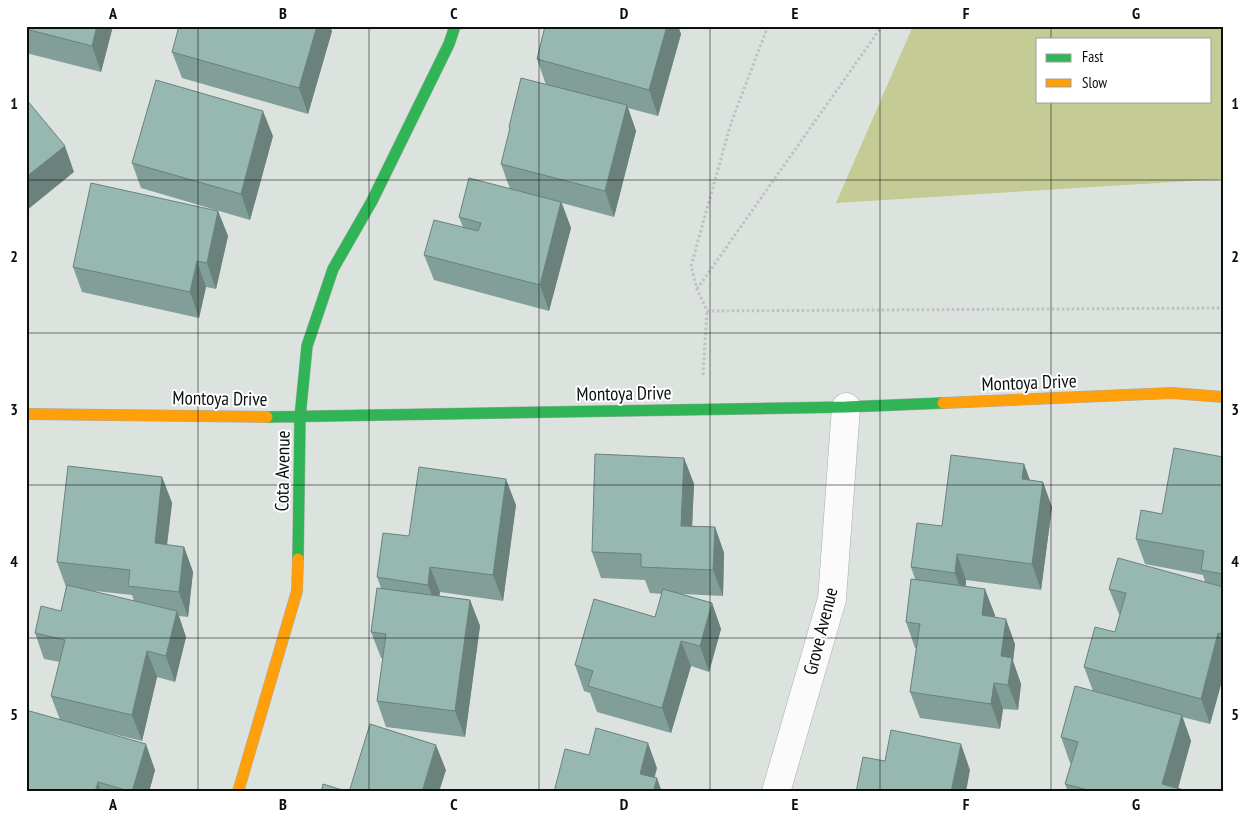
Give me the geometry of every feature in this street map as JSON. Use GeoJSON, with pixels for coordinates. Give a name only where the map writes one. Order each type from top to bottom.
{"type":"FeatureCollection","features":[{"type":"Feature","properties":{"kind":"street","name":"Cota Avenue"},"geometry":{"type":"LineString","coordinates":[[238,792],[297,591],[300,417],[307,346],[334,269],[372,201],[449,44],[455,26]]}},
{"type":"Feature","properties":{"kind":"street","name":"Montoya Drive"},"geometry":{"type":"LineString","coordinates":[[26,414],[300,417],[846,407],[1172,393],[1223,397]]}},
{"type":"Feature","properties":{"kind":"street","name":"Grove Avenue"},"geometry":{"type":"LineString","coordinates":[[776,792],[832,600],[846,407]]}},
{"type":"Feature","properties":{"kind":"path"},"geometry":{"type":"LineString","coordinates":[[700,409],[706,311],[697,289],[691,266],[731,123],[768,26]]}},
{"type":"Feature","properties":{"kind":"path"},"geometry":{"type":"LineString","coordinates":[[697,289],[882,26]]}},
{"type":"Feature","properties":{"kind":"path"},"geometry":{"type":"LineString","coordinates":[[706,311],[1223,308]]}},
{"type":"Feature","properties":{"kind":"green space"},"geometry":{"type":"Polygon","coordinates":[[[913,26],[1223,26],[1223,179],[836,203],[913,26]]]}},
{"type":"Feature","properties":{"kind":"building"},"geometry":{"type":"Polygon","coordinates":[[[26,26],[97,26],[92,46],[26,29],[26,26]]]}},
{"type":"Feature","properties":{"kind":"building"},"geometry":{"type":"Polygon","coordinates":[[[179,26],[317,26],[299,88],[172,52],[179,26]]]}},
{"type":"Feature","properties":{"kind":"building"},"geometry":{"type":"Polygon","coordinates":[[[545,26],[667,26],[649,90],[537,59],[545,26]]]}},
{"type":"Feature","properties":{"kind":"building"},"geometry":{"type":"Polygon","coordinates":[[[521,78],[627,105],[605,191],[501,164],[521,78]]]}},
{"type":"Feature","properties":{"kind":"building"},"geometry":{"type":"Polygon","coordinates":[[[156,80],[263,111],[241,194],[132,163],[156,80]]]}},
{"type":"Feature","properties":{"kind":"building"},"geometry":{"type":"Polygon","coordinates":[[[26,99],[65,146],[26,177],[26,99]]]}},
{"type":"Feature","properties":{"kind":"building"},"geometry":{"type":"Polygon","coordinates":[[[469,178],[561,202],[540,285],[424,255],[434,220],[478,231],[481,223],[459,217],[469,178]]]}},
{"type":"Feature","properties":{"kind":"building"},"geometry":{"type":"Polygon","coordinates":[[[91,183],[218,211],[207,263],[197,261],[190,292],[73,267],[91,183]]]}},
{"type":"Feature","properties":{"kind":"building"},"geometry":{"type":"Polygon","coordinates":[[[1174,448],[1223,457],[1223,574],[1201,570],[1204,551],[1136,539],[1141,510],[1162,514],[1174,448]]]}},
{"type":"Feature","properties":{"kind":"building"},"geometry":{"type":"Polygon","coordinates":[[[595,454],[684,458],[681,526],[715,527],[713,570],[641,567],[641,554],[592,552],[595,454]]]}},
{"type":"Feature","properties":{"kind":"building"},"geometry":{"type":"Polygon","coordinates":[[[951,455],[1024,464],[1022,479],[1043,482],[1032,564],[957,554],[955,573],[911,567],[917,523],[942,526],[951,455]]]}},
{"type":"Feature","properties":{"kind":"building"},"geometry":{"type":"Polygon","coordinates":[[[68,466],[162,477],[155,543],[184,547],[179,592],[128,586],[130,570],[57,562],[68,466]]]}},
{"type":"Feature","properties":{"kind":"building"},"geometry":{"type":"Polygon","coordinates":[[[419,467],[506,479],[493,575],[430,567],[428,585],[377,577],[383,533],[409,536],[419,467]]]}},
{"type":"Feature","properties":{"kind":"building"},"geometry":{"type":"Polygon","coordinates":[[[1118,558],[1223,587],[1223,634],[1218,633],[1201,699],[1084,667],[1095,627],[1115,632],[1126,593],[1109,589],[1118,558]]]}},
{"type":"Feature","properties":{"kind":"building"},"geometry":{"type":"Polygon","coordinates":[[[911,579],[985,589],[982,615],[1006,619],[1001,656],[1012,658],[1008,685],[994,683],[991,704],[910,692],[920,624],[906,622],[911,579]]]}},
{"type":"Feature","properties":{"kind":"building"},"geometry":{"type":"Polygon","coordinates":[[[67,585],[177,611],[166,656],[147,651],[132,715],[51,696],[65,640],[35,633],[41,606],[61,611],[67,585]]]}},
{"type":"Feature","properties":{"kind":"building"},"geometry":{"type":"Polygon","coordinates":[[[377,588],[470,600],[455,711],[377,701],[386,634],[371,632],[377,588]]]}},
{"type":"Feature","properties":{"kind":"building"},"geometry":{"type":"Polygon","coordinates":[[[663,589],[712,603],[700,646],[681,641],[662,708],[588,686],[593,671],[575,665],[594,599],[655,617],[663,589]]]}},
{"type":"Feature","properties":{"kind":"building"},"geometry":{"type":"Polygon","coordinates":[[[1075,686],[1182,715],[1162,784],[1187,792],[1095,792],[1065,784],[1078,742],[1061,737],[1075,686]]]}},
{"type":"Feature","properties":{"kind":"building"},"geometry":{"type":"Polygon","coordinates":[[[26,710],[146,744],[132,792],[98,782],[95,792],[26,792],[26,710]]]}},
{"type":"Feature","properties":{"kind":"building"},"geometry":{"type":"Polygon","coordinates":[[[370,724],[436,745],[422,792],[349,792],[370,724]]]}},
{"type":"Feature","properties":{"kind":"building"},"geometry":{"type":"Polygon","coordinates":[[[596,728],[648,743],[640,774],[657,778],[653,792],[554,792],[565,749],[589,755],[596,728]]]}},
{"type":"Feature","properties":{"kind":"building"},"geometry":{"type":"Polygon","coordinates":[[[891,730],[961,744],[951,792],[856,792],[863,757],[885,761],[891,730]]]}},
{"type":"Feature","properties":{"kind":"building"},"geometry":{"type":"Polygon","coordinates":[[[323,784],[349,792],[321,792],[323,784]]]}},
{"type":"Feature","properties":{"kind":"traffic: fast"},"geometry":{"type":"LineString","coordinates":[[298,559],[300,417],[307,346],[333,269],[372,201],[449,44],[455,26]]}},
{"type":"Feature","properties":{"kind":"traffic: fast"},"geometry":{"type":"LineString","coordinates":[[267,417],[846,407],[943,403]]}},
{"type":"Feature","properties":{"kind":"traffic: slow"},"geometry":{"type":"LineString","coordinates":[[943,403],[1172,393],[1223,397]]}},
{"type":"Feature","properties":{"kind":"traffic: slow"},"geometry":{"type":"LineString","coordinates":[[26,414],[267,417]]}},
{"type":"Feature","properties":{"kind":"traffic: slow"},"geometry":{"type":"LineString","coordinates":[[238,792],[297,591],[298,559]]}}]}
